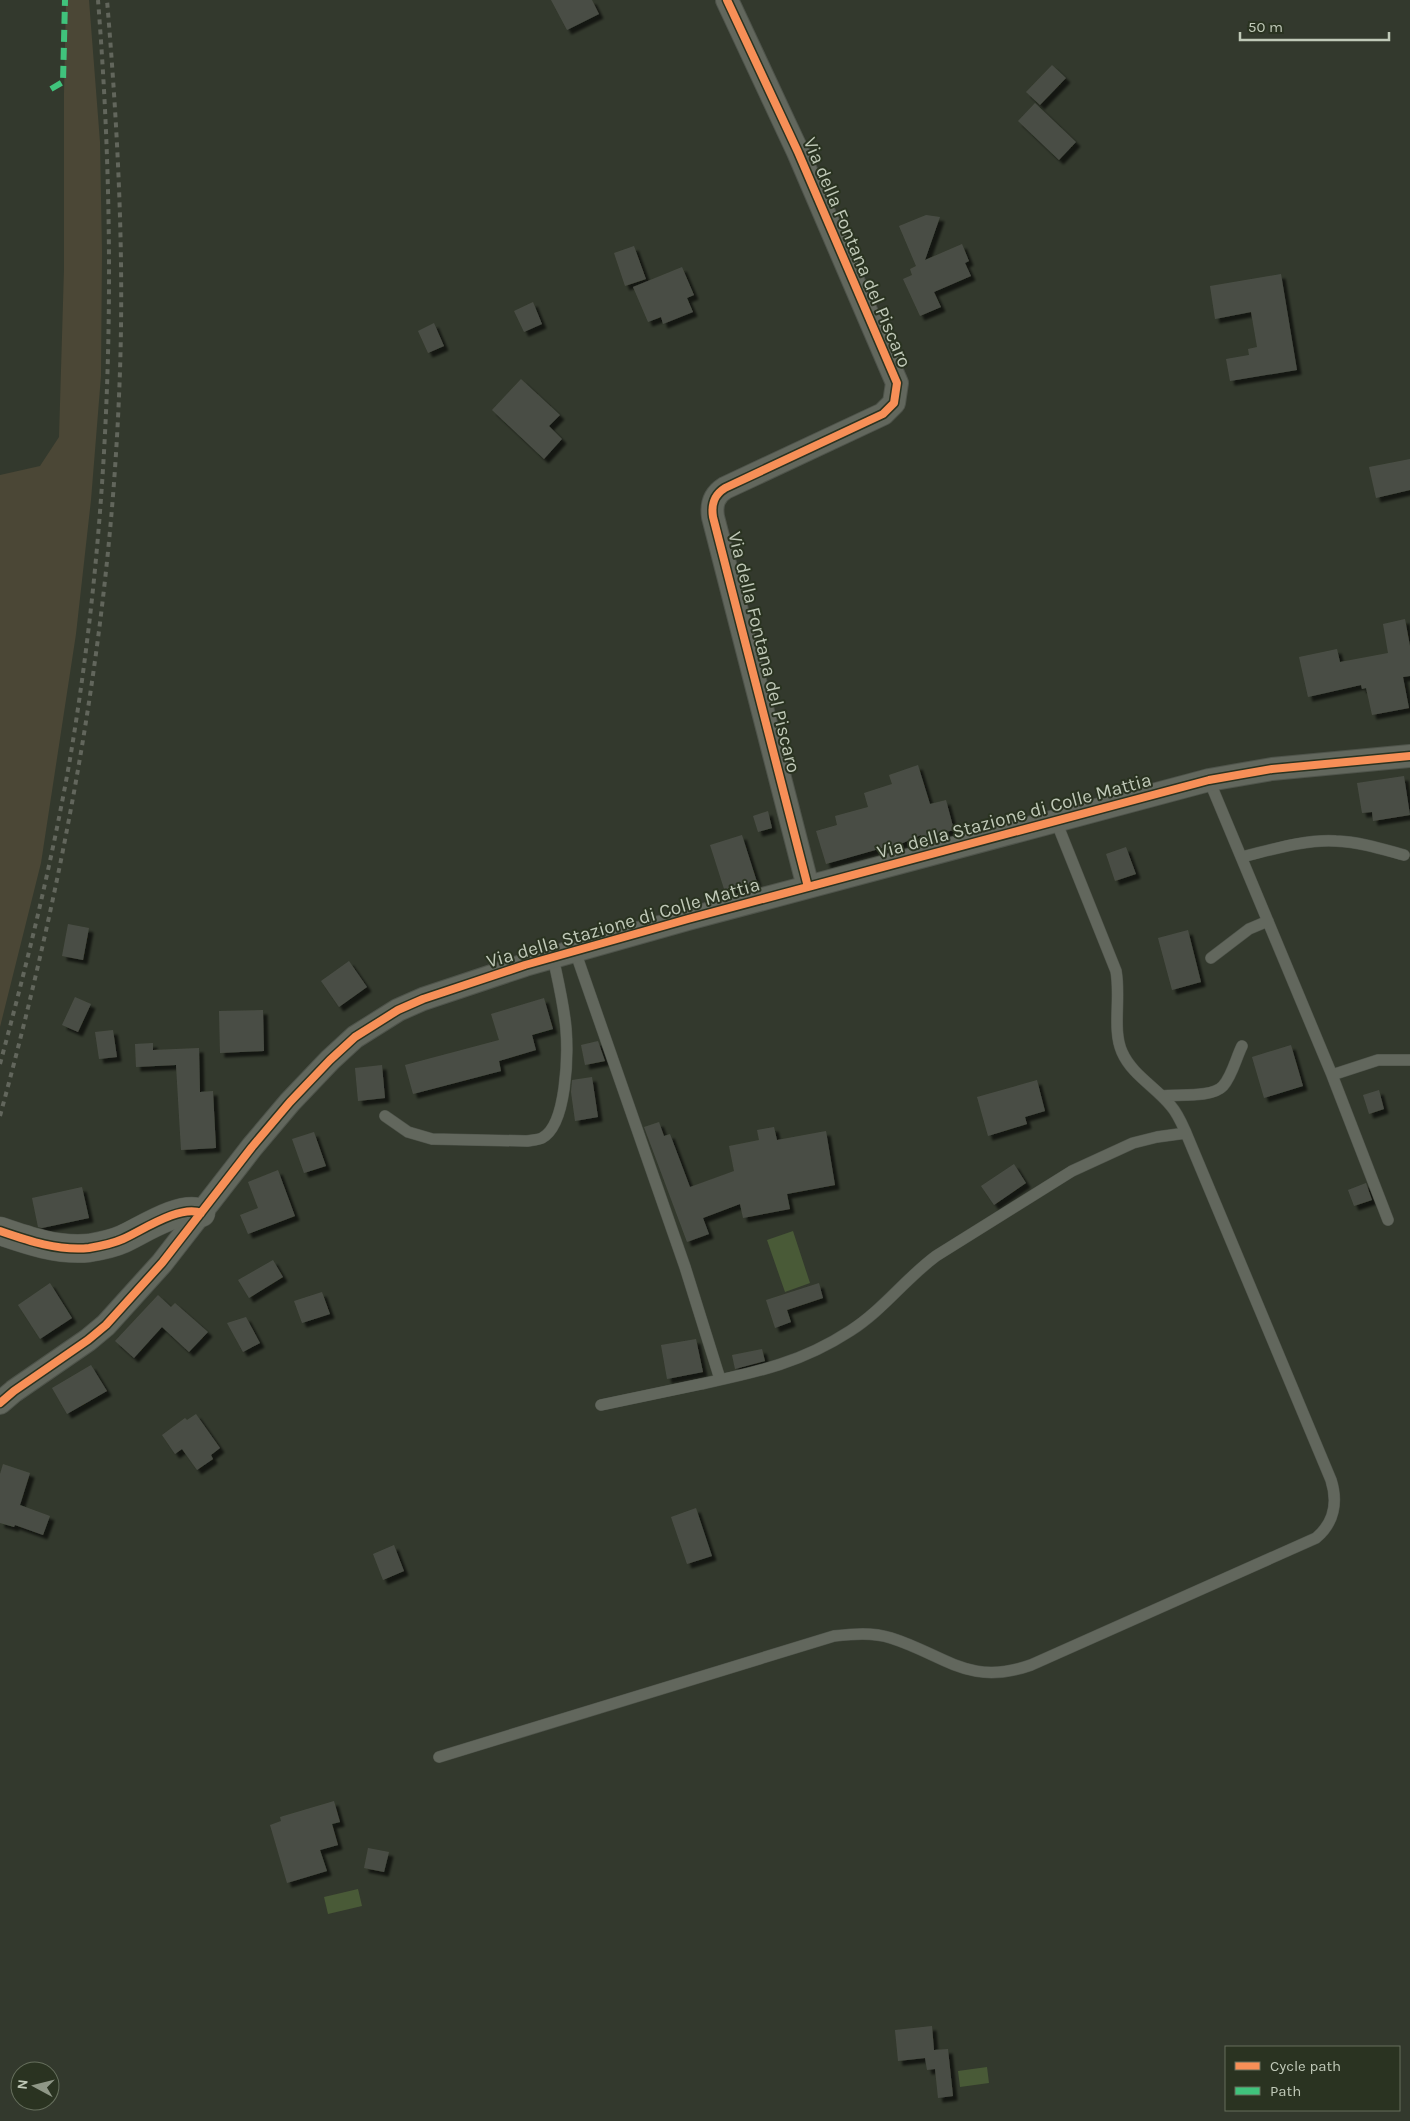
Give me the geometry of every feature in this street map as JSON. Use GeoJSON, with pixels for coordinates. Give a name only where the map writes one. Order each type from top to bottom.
{"type":"FeatureCollection","features":[{"type":"Feature","properties":{"kind":"street","name":"Via della Fontana del Piscaro"},"geometry":{"type":"LineString","coordinates":[[727,0],[798,152],[897,384],[894,403],[883,414],[725,488],[716,495],[712,505],[808,887]]}},
{"type":"Feature","properties":{"kind":"street","name":"Via della Stazione di Colle Mattia"},"geometry":{"type":"LineString","coordinates":[[0,1403],[14,1391],[83,1344],[106,1325],[162,1263],[281,1111],[334,1056],[364,1030],[390,1014],[416,1002],[493,975],[553,957],[1209,780],[1291,766],[1410,756]]}},
{"type":"Feature","properties":{"kind":"street"},"geometry":{"type":"LineString","coordinates":[[1,1231],[49,1246],[89,1248],[122,1239],[172,1216],[196,1211],[201,1213]]}},
{"type":"Feature","properties":{"kind":"lane"},"geometry":{"type":"LineString","coordinates":[[1209,780],[1332,1075],[1388,1220]]}},
{"type":"Feature","properties":{"kind":"lane"},"geometry":{"type":"LineString","coordinates":[[439,1757],[834,1636],[866,1634],[884,1636],[967,1670],[991,1672],[1014,1670],[1310,1542],[1322,1533],[1332,1516],[1335,1503],[1331,1480],[1186,1134],[1172,1107],[1130,1066],[1121,1052],[1118,1039],[1119,993],[1116,971],[1056,821]]}},
{"type":"Feature","properties":{"kind":"lane"},"geometry":{"type":"LineString","coordinates":[[1241,857],[1298,844],[1334,840],[1360,844],[1404,855]]}},
{"type":"Feature","properties":{"kind":"lane"},"geometry":{"type":"LineString","coordinates":[[1211,958],[1249,929],[1268,921]]}},
{"type":"Feature","properties":{"kind":"lane"},"geometry":{"type":"LineString","coordinates":[[575,951],[685,1267],[720,1379]]}},
{"type":"Feature","properties":{"kind":"lane"},"geometry":{"type":"LineString","coordinates":[[385,1116],[408,1132],[432,1139],[527,1141],[542,1138],[547,1134],[552,1129],[558,1114],[566,1059],[565,1021],[553,957]]}},
{"type":"Feature","properties":{"kind":"lane"},"geometry":{"type":"LineString","coordinates":[[1162,1096],[1206,1094],[1218,1090],[1226,1082],[1242,1046]]}},
{"type":"Feature","properties":{"kind":"lane"},"geometry":{"type":"LineString","coordinates":[[1332,1075],[1378,1060],[1410,1060]]}},
{"type":"Feature","properties":{"kind":"lane"},"geometry":{"type":"LineString","coordinates":[[601,1405],[784,1364],[808,1355],[837,1339],[882,1307],[918,1270],[936,1256],[1072,1171],[1133,1143],[1156,1137],[1186,1134]]}},
{"type":"Feature","properties":{"kind":"shaded area"},"geometry":{"type":"Polygon","coordinates":[[[66,0],[89,0],[100,142],[102,252],[101,376],[91,500],[76,634],[41,863],[0,1027],[0,475],[40,466],[59,437],[64,269],[66,0]]]}},
{"type":"Feature","properties":{"kind":"shaded area"},"geometry":{"type":"Polygon","coordinates":[[[793,1231],[810,1283],[785,1292],[767,1240],[793,1231]]]}},
{"type":"Feature","properties":{"kind":"shaded area"},"geometry":{"type":"Polygon","coordinates":[[[358,1889],[362,1906],[328,1914],[324,1897],[358,1889]]]}},
{"type":"Feature","properties":{"kind":"shaded area"},"geometry":{"type":"Polygon","coordinates":[[[987,2067],[989,2083],[960,2087],[958,2071],[987,2067]]]}},
{"type":"Feature","properties":{"kind":"building"},"geometry":{"type":"Polygon","coordinates":[[[551,0],[592,0],[599,14],[567,30],[551,0]]]}},
{"type":"Feature","properties":{"kind":"building"},"geometry":{"type":"Polygon","coordinates":[[[1052,65],[1066,78],[1040,105],[1026,92],[1052,65]]]}},
{"type":"Feature","properties":{"kind":"building"},"geometry":{"type":"Polygon","coordinates":[[[1035,103],[1076,142],[1059,160],[1018,121],[1035,103]]]}},
{"type":"Feature","properties":{"kind":"building"},"geometry":{"type":"Polygon","coordinates":[[[926,215],[940,217],[925,260],[962,244],[969,261],[965,263],[971,276],[934,292],[941,307],[920,316],[903,279],[912,275],[910,269],[916,266],[899,226],[926,215]]]}},
{"type":"Feature","properties":{"kind":"building"},"geometry":{"type":"Polygon","coordinates":[[[634,246],[646,279],[625,286],[614,253],[634,246]]]}},
{"type":"Feature","properties":{"kind":"building"},"geometry":{"type":"Polygon","coordinates":[[[682,267],[694,295],[687,298],[693,312],[663,324],[661,317],[648,322],[633,287],[682,267]]]}},
{"type":"Feature","properties":{"kind":"building"},"geometry":{"type":"Polygon","coordinates":[[[1281,274],[1297,370],[1230,381],[1226,359],[1249,355],[1248,349],[1257,347],[1251,312],[1215,319],[1210,286],[1281,274]]]}},
{"type":"Feature","properties":{"kind":"building"},"geometry":{"type":"Polygon","coordinates":[[[533,302],[542,324],[524,332],[514,311],[533,302]]]}},
{"type":"Feature","properties":{"kind":"building"},"geometry":{"type":"Polygon","coordinates":[[[434,323],[444,346],[428,353],[418,331],[434,323]]]}},
{"type":"Feature","properties":{"kind":"building"},"geometry":{"type":"Polygon","coordinates":[[[521,379],[560,415],[549,426],[562,439],[544,459],[492,410],[521,379]]]}},
{"type":"Feature","properties":{"kind":"building"},"geometry":{"type":"Polygon","coordinates":[[[1410,459],[1410,490],[1376,498],[1369,467],[1410,459]]]}},
{"type":"Feature","properties":{"kind":"building"},"geometry":{"type":"Polygon","coordinates":[[[1405,619],[1410,646],[1410,676],[1403,677],[1409,708],[1372,715],[1366,688],[1362,689],[1361,685],[1308,697],[1299,657],[1337,649],[1340,662],[1388,653],[1383,624],[1405,619]]]}},
{"type":"Feature","properties":{"kind":"building"},"geometry":{"type":"Polygon","coordinates":[[[918,765],[930,804],[946,800],[954,830],[922,838],[921,835],[887,850],[886,847],[826,864],[816,831],[837,825],[835,816],[868,807],[864,793],[892,784],[889,775],[918,765]]]}},
{"type":"Feature","properties":{"kind":"building"},"geometry":{"type":"Polygon","coordinates":[[[1404,776],[1410,815],[1373,821],[1372,812],[1362,813],[1357,783],[1404,776]]]}},
{"type":"Feature","properties":{"kind":"building"},"geometry":{"type":"Polygon","coordinates":[[[768,811],[772,828],[758,832],[753,816],[768,811]]]}},
{"type":"Feature","properties":{"kind":"building"},"geometry":{"type":"Polygon","coordinates":[[[742,835],[757,882],[725,892],[710,845],[742,835]]]}},
{"type":"Feature","properties":{"kind":"building"},"geometry":{"type":"Polygon","coordinates":[[[1126,847],[1136,874],[1115,881],[1106,854],[1126,847]]]}},
{"type":"Feature","properties":{"kind":"building"},"geometry":{"type":"Polygon","coordinates":[[[68,924],[89,928],[83,960],[62,956],[68,924]]]}},
{"type":"Feature","properties":{"kind":"building"},"geometry":{"type":"Polygon","coordinates":[[[1188,930],[1201,982],[1172,990],[1158,938],[1188,930]]]}},
{"type":"Feature","properties":{"kind":"building"},"geometry":{"type":"Polygon","coordinates":[[[349,961],[367,987],[339,1007],[321,981],[349,961]]]}},
{"type":"Feature","properties":{"kind":"building"},"geometry":{"type":"Polygon","coordinates":[[[75,997],[91,1004],[78,1032],[62,1025],[75,997]]]}},
{"type":"Feature","properties":{"kind":"building"},"geometry":{"type":"Polygon","coordinates":[[[544,998],[553,1029],[532,1035],[536,1050],[499,1061],[501,1071],[413,1094],[405,1065],[499,1040],[491,1014],[544,998]]]}},
{"type":"Feature","properties":{"kind":"building"},"geometry":{"type":"Polygon","coordinates":[[[263,1010],[264,1051],[220,1053],[219,1011],[263,1010]]]}},
{"type":"Feature","properties":{"kind":"building"},"geometry":{"type":"Polygon","coordinates":[[[113,1030],[117,1057],[99,1059],[95,1032],[113,1030]]]}},
{"type":"Feature","properties":{"kind":"building"},"geometry":{"type":"Polygon","coordinates":[[[598,1041],[605,1061],[585,1065],[581,1045],[598,1041]]]}},
{"type":"Feature","properties":{"kind":"building"},"geometry":{"type":"Polygon","coordinates":[[[153,1043],[153,1050],[199,1048],[200,1092],[213,1091],[216,1148],[181,1150],[176,1065],[136,1067],[135,1044],[153,1043]]]}},
{"type":"Feature","properties":{"kind":"building"},"geometry":{"type":"Polygon","coordinates":[[[1291,1045],[1303,1086],[1264,1098],[1252,1057],[1291,1045]]]}},
{"type":"Feature","properties":{"kind":"building"},"geometry":{"type":"Polygon","coordinates":[[[382,1065],[385,1098],[358,1101],[355,1068],[382,1065]]]}},
{"type":"Feature","properties":{"kind":"building"},"geometry":{"type":"Polygon","coordinates":[[[592,1077],[598,1117],[575,1121],[571,1092],[572,1080],[592,1077]]]}},
{"type":"Feature","properties":{"kind":"building"},"geometry":{"type":"Polygon","coordinates":[[[1037,1080],[1045,1111],[1025,1117],[1027,1124],[988,1136],[977,1097],[1037,1080]]]}},
{"type":"Feature","properties":{"kind":"building"},"geometry":{"type":"Polygon","coordinates":[[[1379,1090],[1384,1109],[1369,1114],[1363,1095],[1379,1090]]]}},
{"type":"Feature","properties":{"kind":"building"},"geometry":{"type":"Polygon","coordinates":[[[659,1122],[664,1136],[670,1134],[690,1187],[734,1171],[729,1146],[759,1140],[757,1130],[774,1127],[777,1140],[826,1131],[835,1185],[787,1194],[790,1209],[743,1218],[740,1204],[703,1218],[709,1234],[687,1242],[644,1127],[659,1122]]]}},
{"type":"Feature","properties":{"kind":"building"},"geometry":{"type":"Polygon","coordinates":[[[314,1132],[326,1166],[304,1173],[292,1139],[314,1132]]]}},
{"type":"Feature","properties":{"kind":"building"},"geometry":{"type":"Polygon","coordinates":[[[1014,1164],[1026,1183],[994,1205],[981,1186],[1014,1164]]]}},
{"type":"Feature","properties":{"kind":"building"},"geometry":{"type":"Polygon","coordinates":[[[278,1170],[295,1216],[248,1234],[240,1215],[258,1208],[248,1182],[278,1170]]]}},
{"type":"Feature","properties":{"kind":"building"},"geometry":{"type":"Polygon","coordinates":[[[1366,1183],[1372,1200],[1354,1206],[1348,1190],[1366,1183]]]}},
{"type":"Feature","properties":{"kind":"building"},"geometry":{"type":"Polygon","coordinates":[[[82,1187],[89,1218],[42,1228],[38,1227],[32,1198],[82,1187]]]}},
{"type":"Feature","properties":{"kind":"building"},"geometry":{"type":"Polygon","coordinates":[[[273,1260],[283,1277],[249,1298],[238,1280],[273,1260]]]}},
{"type":"Feature","properties":{"kind":"building"},"geometry":{"type":"Polygon","coordinates":[[[50,1283],[72,1318],[40,1339],[18,1305],[50,1283]]]}},
{"type":"Feature","properties":{"kind":"building"},"geometry":{"type":"Polygon","coordinates":[[[819,1283],[823,1298],[787,1310],[791,1322],[775,1328],[766,1300],[819,1283]]]}},
{"type":"Feature","properties":{"kind":"building"},"geometry":{"type":"Polygon","coordinates":[[[322,1292],[330,1314],[302,1323],[294,1301],[322,1292]]]}},
{"type":"Feature","properties":{"kind":"building"},"geometry":{"type":"Polygon","coordinates":[[[158,1295],[171,1307],[175,1303],[208,1332],[189,1352],[162,1327],[134,1358],[115,1341],[158,1295]]]}},
{"type":"Feature","properties":{"kind":"building"},"geometry":{"type":"Polygon","coordinates":[[[246,1317],[260,1343],[243,1352],[227,1323],[246,1317]]]}},
{"type":"Feature","properties":{"kind":"building"},"geometry":{"type":"Polygon","coordinates":[[[696,1339],[703,1372],[667,1379],[661,1345],[696,1339]]]}},
{"type":"Feature","properties":{"kind":"building"},"geometry":{"type":"Polygon","coordinates":[[[762,1349],[765,1361],[735,1369],[732,1355],[762,1349]]]}},
{"type":"Feature","properties":{"kind":"building"},"geometry":{"type":"Polygon","coordinates":[[[91,1365],[107,1391],[67,1414],[52,1388],[91,1365]]]}},
{"type":"Feature","properties":{"kind":"building"},"geometry":{"type":"Polygon","coordinates":[[[196,1414],[220,1448],[211,1455],[213,1459],[197,1470],[182,1449],[175,1454],[162,1435],[185,1418],[187,1420],[196,1414]]]}},
{"type":"Feature","properties":{"kind":"building"},"geometry":{"type":"Polygon","coordinates":[[[3,1464],[30,1473],[20,1505],[50,1516],[43,1535],[15,1525],[14,1527],[0,1523],[0,1474],[3,1464]]]}},
{"type":"Feature","properties":{"kind":"building"},"geometry":{"type":"Polygon","coordinates":[[[696,1508],[712,1556],[687,1564],[671,1517],[696,1508]]]}},
{"type":"Feature","properties":{"kind":"building"},"geometry":{"type":"Polygon","coordinates":[[[394,1545],[404,1571],[383,1580],[373,1554],[394,1545]]]}},
{"type":"Feature","properties":{"kind":"building"},"geometry":{"type":"Polygon","coordinates":[[[334,1801],[340,1822],[332,1824],[338,1845],[320,1850],[327,1871],[287,1883],[270,1825],[281,1821],[280,1817],[334,1801]]]}},
{"type":"Feature","properties":{"kind":"building"},"geometry":{"type":"Polygon","coordinates":[[[368,1848],[389,1852],[384,1872],[364,1868],[368,1848]]]}},
{"type":"Feature","properties":{"kind":"building"},"geometry":{"type":"Polygon","coordinates":[[[932,2026],[934,2050],[948,2049],[953,2096],[938,2098],[935,2069],[927,2070],[925,2058],[898,2061],[895,2030],[932,2026]]]}},
{"type":"Feature","properties":{"kind":"railway"},"geometry":{"type":"LineString","coordinates":[[0,1064],[20,989],[63,798],[84,665],[95,570],[103,475],[109,285],[108,190],[98,0]]}},
{"type":"Feature","properties":{"kind":"railway"},"geometry":{"type":"LineString","coordinates":[[0,1116],[44,939],[80,759],[94,669],[114,487],[121,347],[121,248],[117,148],[107,0]]}},
{"type":"Feature","properties":{"kind":"marked path"},"geometry":{"type":"LineString","coordinates":[[51,89],[63,82],[65,0]]}},
{"type":"Feature","properties":{"kind":"cycle path"},"geometry":{"type":"LineString","coordinates":[[727,0],[798,152],[897,383],[894,403],[883,414],[725,488],[716,497],[712,508],[808,887]]}},
{"type":"Feature","properties":{"kind":"cycle path"},"geometry":{"type":"LineString","coordinates":[[0,1403],[106,1325],[162,1263],[252,1147],[290,1102],[355,1037],[398,1010],[423,999],[525,965],[688,919],[1209,780],[1272,769],[1410,756]]}},
{"type":"Feature","properties":{"kind":"cycle path"},"geometry":{"type":"LineString","coordinates":[[0,1231],[55,1247],[89,1248],[119,1241],[172,1215],[193,1211],[201,1213]]}}]}
